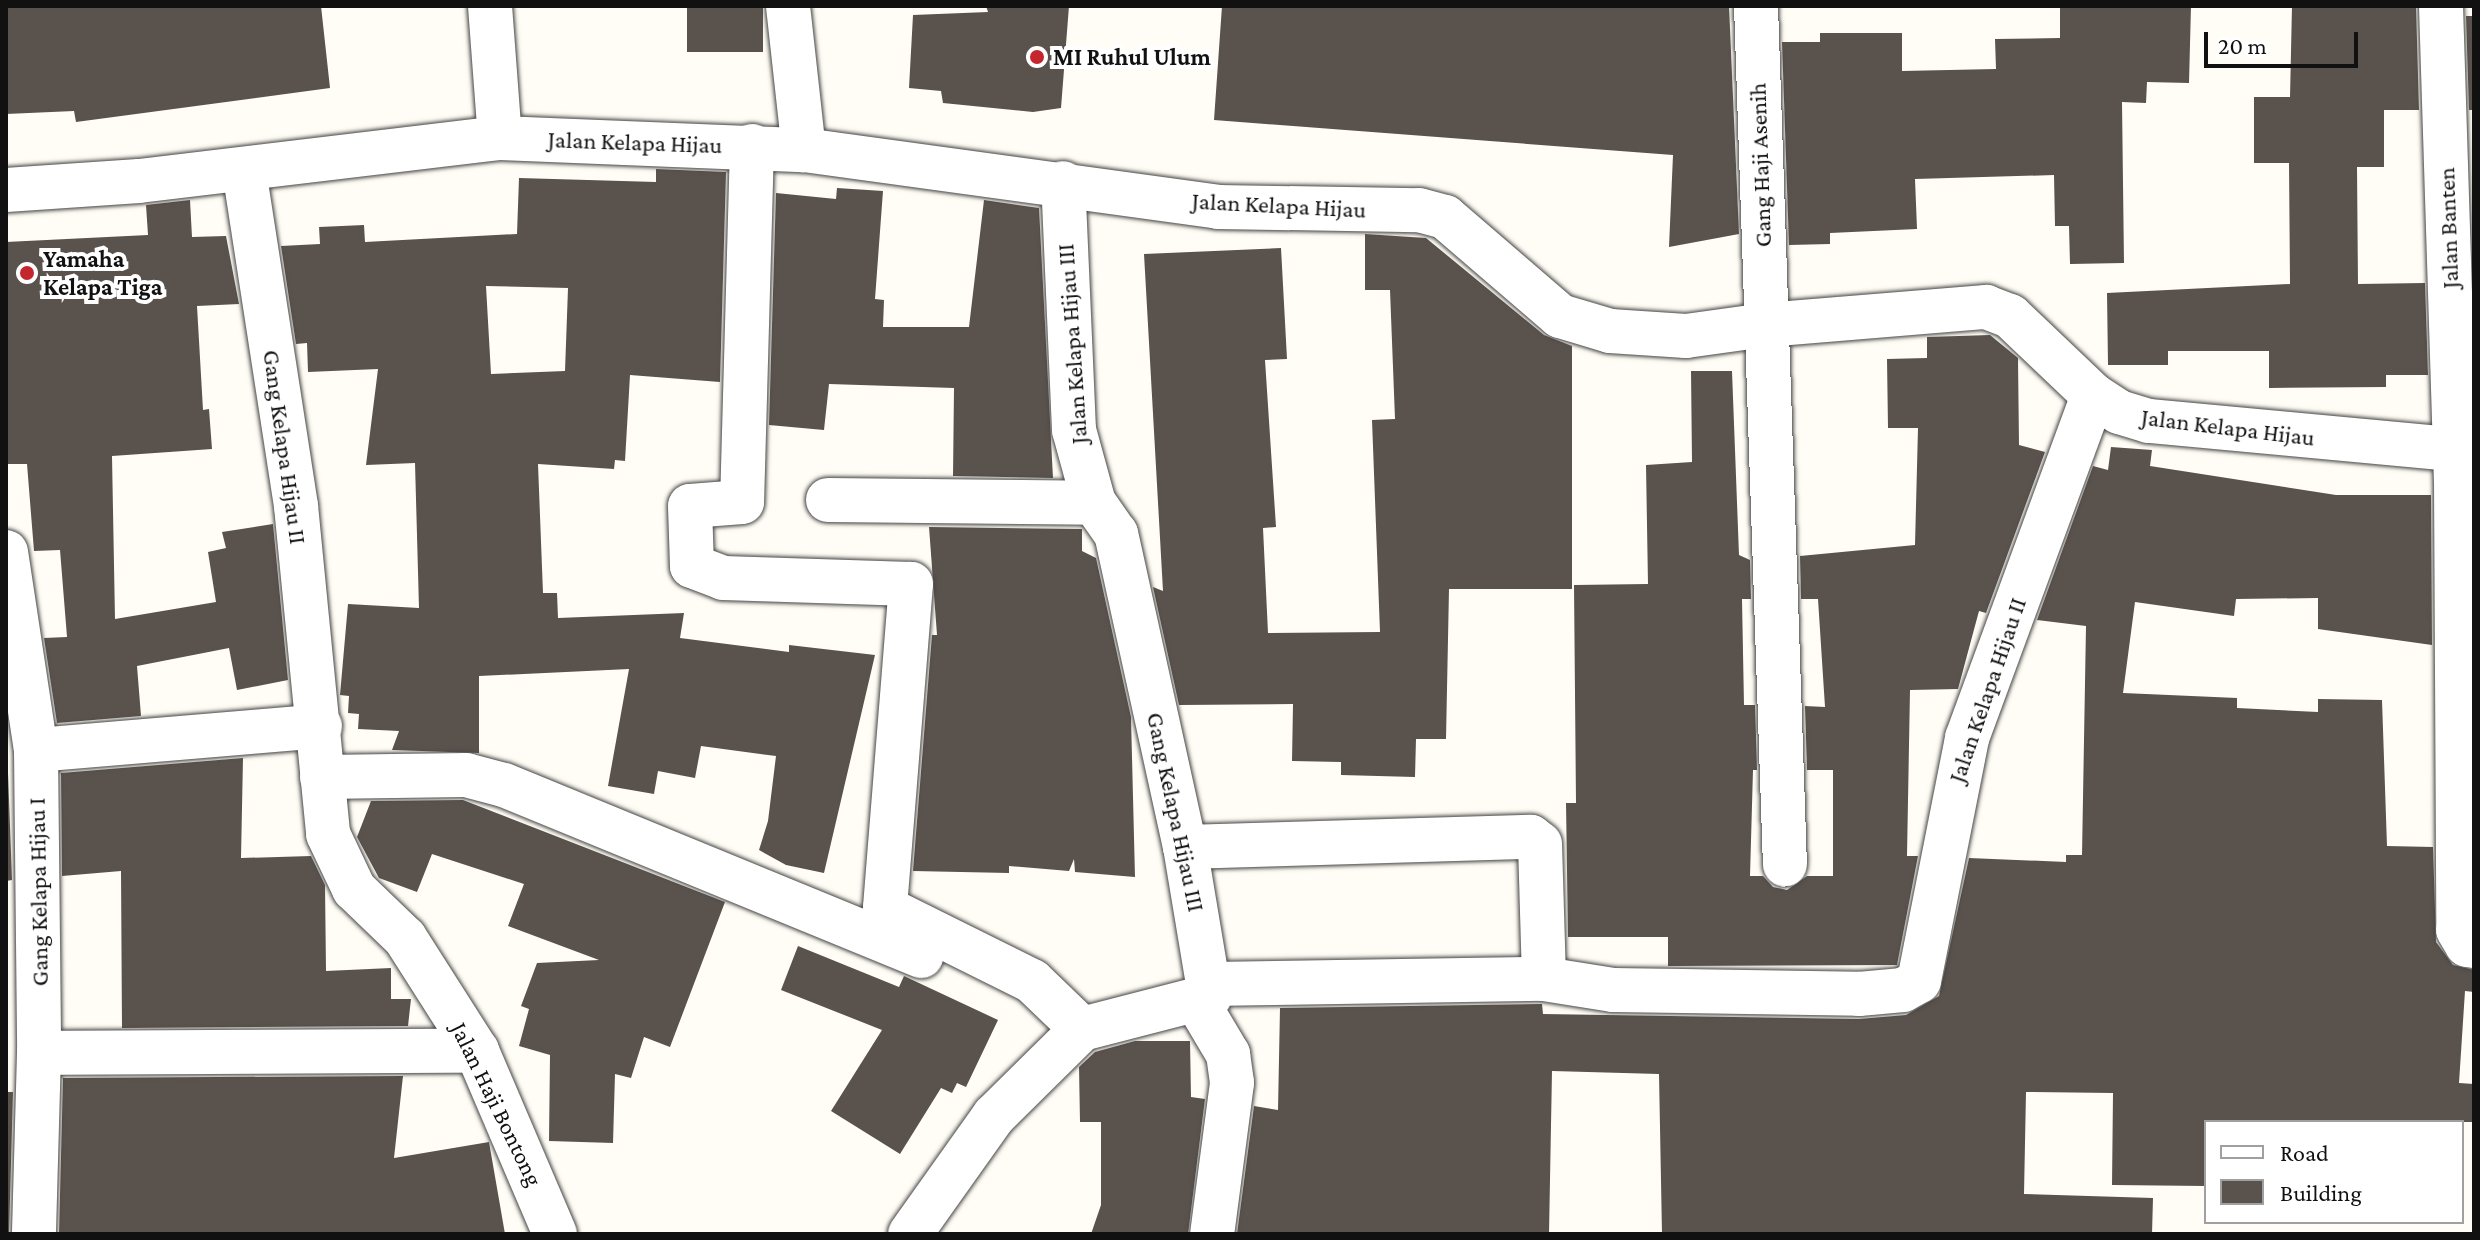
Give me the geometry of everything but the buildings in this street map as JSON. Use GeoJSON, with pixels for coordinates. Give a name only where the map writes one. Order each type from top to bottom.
{"type":"FeatureCollection","features":[{"type":"Feature","properties":{"kind":"street"},"geometry":{"type":"LineString","coordinates":[[490,6],[500,138]]}},
{"type":"Feature","properties":{"kind":"street"},"geometry":{"type":"LineString","coordinates":[[788,6],[804,150]]}},
{"type":"Feature","properties":{"kind":"street","name":"Gang Haji Asenih"},"geometry":{"type":"LineString","coordinates":[[1756,6],[1785,865]]}},
{"type":"Feature","properties":{"kind":"street","name":"Jalan Banten"},"geometry":{"type":"LineString","coordinates":[[2441,6],[2465,451],[2458,930],[2467,945],[2474,946]]}},
{"type":"Feature","properties":{"kind":"street","name":"Jalan Kelapa Hijau"},"geometry":{"type":"LineString","coordinates":[[6,190],[244,170],[500,138],[804,150],[1063,183],[1218,207],[1434,212],[1477,243],[1524,290],[1560,316],[1583,325],[1686,336],[1765,325],[1986,307],[2010,316],[2093,395],[2119,412],[2149,421],[2465,451]]}},
{"type":"Feature","properties":{"kind":"street"},"geometry":{"type":"LineString","coordinates":[[752,146],[742,502],[690,506],[692,566],[737,579],[911,584],[885,908],[1032,981],[1082,1029]]}},
{"type":"Feature","properties":{"kind":"street","name":"Gang Kelapa Hijau II"},"geometry":{"type":"LineString","coordinates":[[244,170],[296,506],[320,726]]}},
{"type":"Feature","properties":{"kind":"street","name":"Jalan Kelapa Hijau III"},"geometry":{"type":"LineString","coordinates":[[1063,183],[1074,430],[1094,503]]}},
{"type":"Feature","properties":{"kind":"street","name":"Jalan Kelapa Hijau II"},"geometry":{"type":"LineString","coordinates":[[1544,979],[1613,990],[1859,994],[1903,990],[1919,981],[1967,738],[2093,395]]}},
{"type":"Feature","properties":{"kind":"street"},"geometry":{"type":"LineString","coordinates":[[828,500],[1094,503]]}},
{"type":"Feature","properties":{"kind":"street","name":"Gang Kelapa Hijau III"},"geometry":{"type":"LineString","coordinates":[[1094,503],[1116,534],[1185,847],[1204,993]]}},
{"type":"Feature","properties":{"kind":"street","name":"Gang Kelapa Hijau I"},"geometry":{"type":"LineString","coordinates":[[6,552],[36,750],[39,1053],[34,1234]]}},
{"type":"Feature","properties":{"kind":"street"},"geometry":{"type":"LineString","coordinates":[[36,750],[320,726]]}},
{"type":"Feature","properties":{"kind":"street","name":"Jalan Haji Bontong"},"geometry":{"type":"LineString","coordinates":[[320,726],[328,834],[354,889],[405,938],[477,1051],[555,1234]]}},
{"type":"Feature","properties":{"kind":"street"},"geometry":{"type":"LineString","coordinates":[[322,777],[466,775],[504,785],[883,939],[1082,1029]]}},
{"type":"Feature","properties":{"kind":"street"},"geometry":{"type":"LineString","coordinates":[[910,1234],[994,1116],[1082,1029],[1204,993],[1544,979],[1540,844],[1531,837],[1185,847]]}},
{"type":"Feature","properties":{"kind":"street"},"geometry":{"type":"LineString","coordinates":[[1204,993],[1228,1054],[1232,1083],[1212,1234]]}},
{"type":"Feature","properties":{"kind":"street"},"geometry":{"type":"LineString","coordinates":[[39,1053],[477,1051]]}},
{"type":"Feature","properties":{"kind":"place","name":"MI Ruhul Ulum"},"geometry":{"type":"Point","coordinates":[1037,57]}},
{"type":"Feature","properties":{"kind":"place","name":"Yamaha Kelapa Tiga"},"geometry":{"type":"Point","coordinates":[27,273]}}]}
